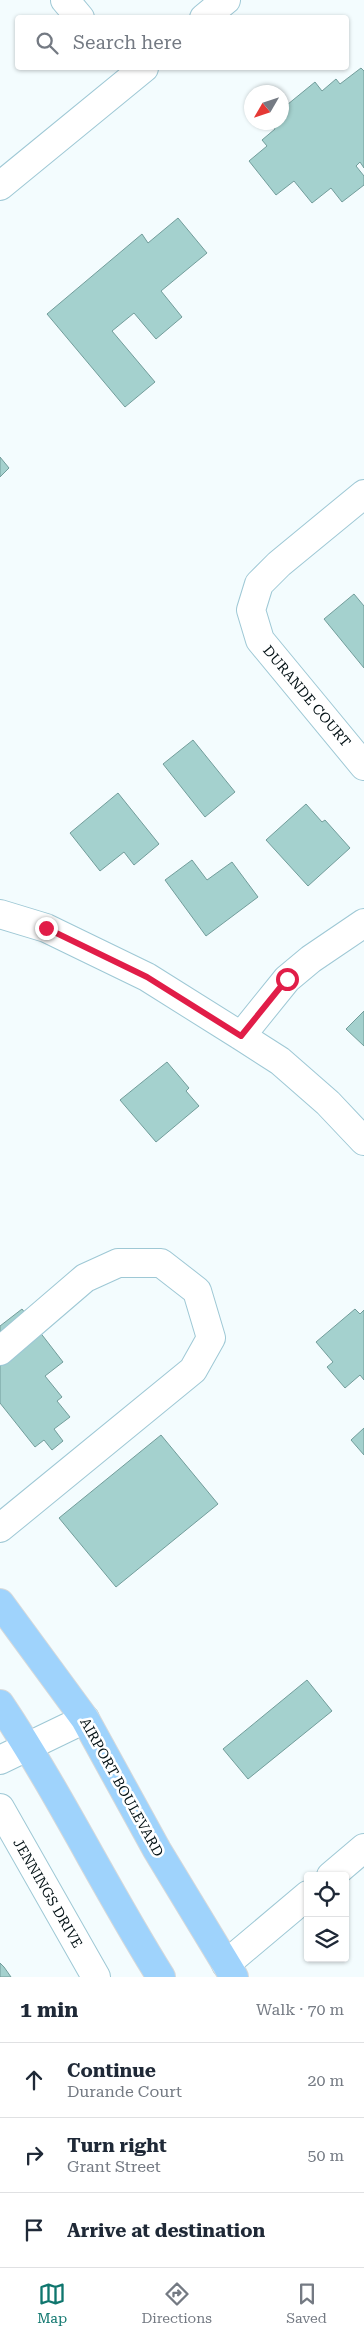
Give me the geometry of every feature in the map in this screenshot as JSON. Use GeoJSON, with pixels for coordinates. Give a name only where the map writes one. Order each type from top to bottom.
{"type":"FeatureCollection","features":[{"type":"Feature","properties":{"kind":"main road","name":"AIRPORT BOULEVARD"},"geometry":{"type":"LineString","coordinates":[[0,1603],[85,1719],[157,1850],[230,1970]]}},
{"type":"Feature","properties":{"kind":"main road"},"geometry":{"type":"LineString","coordinates":[[0,1704],[28,1746],[137,1938],[162,1977]]}},
{"type":"Feature","properties":{"kind":"street"},"geometry":{"type":"LineString","coordinates":[[65,0],[78,15]]}},
{"type":"Feature","properties":{"kind":"street"},"geometry":{"type":"LineString","coordinates":[[208,15],[226,0]]}},
{"type":"Feature","properties":{"kind":"street"},"geometry":{"type":"LineString","coordinates":[[0,186],[132,71]]}},
{"type":"Feature","properties":{"kind":"street","name":"DURANDE COURT"},"geometry":{"type":"LineString","coordinates":[[364,494],[279,564],[258,584],[251,610],[260,640],[364,766]]}},
{"type":"Feature","properties":{"kind":"street"},"geometry":{"type":"LineString","coordinates":[[0,914],[46,928],[147,977],[280,1061],[328,1103],[364,1141]]}},
{"type":"Feature","properties":{"kind":"street"},"geometry":{"type":"LineString","coordinates":[[241,1036],[287,979],[311,959],[364,923]]}},
{"type":"Feature","properties":{"kind":"street"},"geometry":{"type":"LineString","coordinates":[[0,1351],[85,1278],[118,1262],[161,1263],[197,1291],[211,1338],[193,1370],[0,1528]]}},
{"type":"Feature","properties":{"kind":"street"},"geometry":{"type":"LineString","coordinates":[[0,1760],[85,1719]]}},
{"type":"Feature","properties":{"kind":"street","name":"JENNINGS DRIVE"},"geometry":{"type":"LineString","coordinates":[[0,1808],[96,1977]]}},
{"type":"Feature","properties":{"kind":"street"},"geometry":{"type":"LineString","coordinates":[[336,1872],[364,1848]]}},
{"type":"Feature","properties":{"kind":"street"},"geometry":{"type":"LineString","coordinates":[[230,1970],[304,1899]]}},
{"type":"Feature","properties":{"kind":"building"},"geometry":{"type":"Polygon","coordinates":[[[361,68],[364,71],[364,168],[360,162],[356,166],[364,176],[364,185],[342,202],[331,188],[312,203],[294,181],[276,195],[249,161],[267,146],[262,140],[274,130],[289,130],[289,103],[315,82],[322,91],[336,79],[340,84],[361,68]]]}},
{"type":"Feature","properties":{"kind":"building"},"geometry":{"type":"Polygon","coordinates":[[[178,218],[207,253],[161,291],[182,317],[156,339],[134,313],[112,331],[155,382],[125,407],[47,314],[142,234],[148,243],[178,218]]]}},
{"type":"Feature","properties":{"kind":"building"},"geometry":{"type":"Polygon","coordinates":[[[0,457],[9,468],[0,477],[0,457]]]}},
{"type":"Feature","properties":{"kind":"building"},"geometry":{"type":"Polygon","coordinates":[[[354,594],[364,606],[364,668],[324,619],[354,594]]]}},
{"type":"Feature","properties":{"kind":"building"},"geometry":{"type":"Polygon","coordinates":[[[193,740],[235,792],[205,817],[163,764],[193,740]]]}},
{"type":"Feature","properties":{"kind":"building"},"geometry":{"type":"Polygon","coordinates":[[[118,793],[159,844],[134,865],[124,852],[100,871],[70,833],[118,793]]]}},
{"type":"Feature","properties":{"kind":"building"},"geometry":{"type":"Polygon","coordinates":[[[306,804],[322,822],[325,820],[350,848],[308,886],[266,840],[306,804]]]}},
{"type":"Feature","properties":{"kind":"building"},"geometry":{"type":"Polygon","coordinates":[[[192,860],[207,880],[232,862],[258,897],[206,936],[165,880],[192,860]]]}},
{"type":"Feature","properties":{"kind":"building"},"geometry":{"type":"Polygon","coordinates":[[[364,1011],[364,1046],[346,1029],[364,1011]]]}},
{"type":"Feature","properties":{"kind":"building"},"geometry":{"type":"Polygon","coordinates":[[[167,1062],[189,1088],[186,1091],[199,1106],[156,1142],[120,1100],[167,1062]]]}},
{"type":"Feature","properties":{"kind":"building"},"geometry":{"type":"Polygon","coordinates":[[[22,1309],[63,1362],[45,1376],[62,1397],[57,1401],[70,1417],[54,1429],[63,1441],[52,1450],[44,1440],[35,1447],[0,1403],[0,1326],[22,1309]]]}},
{"type":"Feature","properties":{"kind":"building"},"geometry":{"type":"Polygon","coordinates":[[[355,1309],[360,1314],[364,1310],[364,1380],[360,1375],[345,1388],[327,1367],[333,1362],[316,1342],[355,1309]]]}},
{"type":"Feature","properties":{"kind":"building"},"geometry":{"type":"Polygon","coordinates":[[[364,1428],[364,1455],[351,1440],[364,1428]]]}},
{"type":"Feature","properties":{"kind":"building"},"geometry":{"type":"Polygon","coordinates":[[[161,1435],[218,1504],[116,1587],[59,1518],[161,1435]]]}},
{"type":"Feature","properties":{"kind":"building"},"geometry":{"type":"Polygon","coordinates":[[[307,1680],[332,1711],[248,1779],[223,1749],[307,1680]]]}},
{"type":"Feature","properties":{"kind":"building"},"geometry":{"type":"Polygon","coordinates":[[[0,1963],[4,1967],[11,1977],[0,1977],[0,1963]]]}},
{"type":"Feature","properties":{"kind":"route"},"geometry":{"type":"LineString","coordinates":[[46,928],[147,977],[241,1036],[287,979]]}}]}
